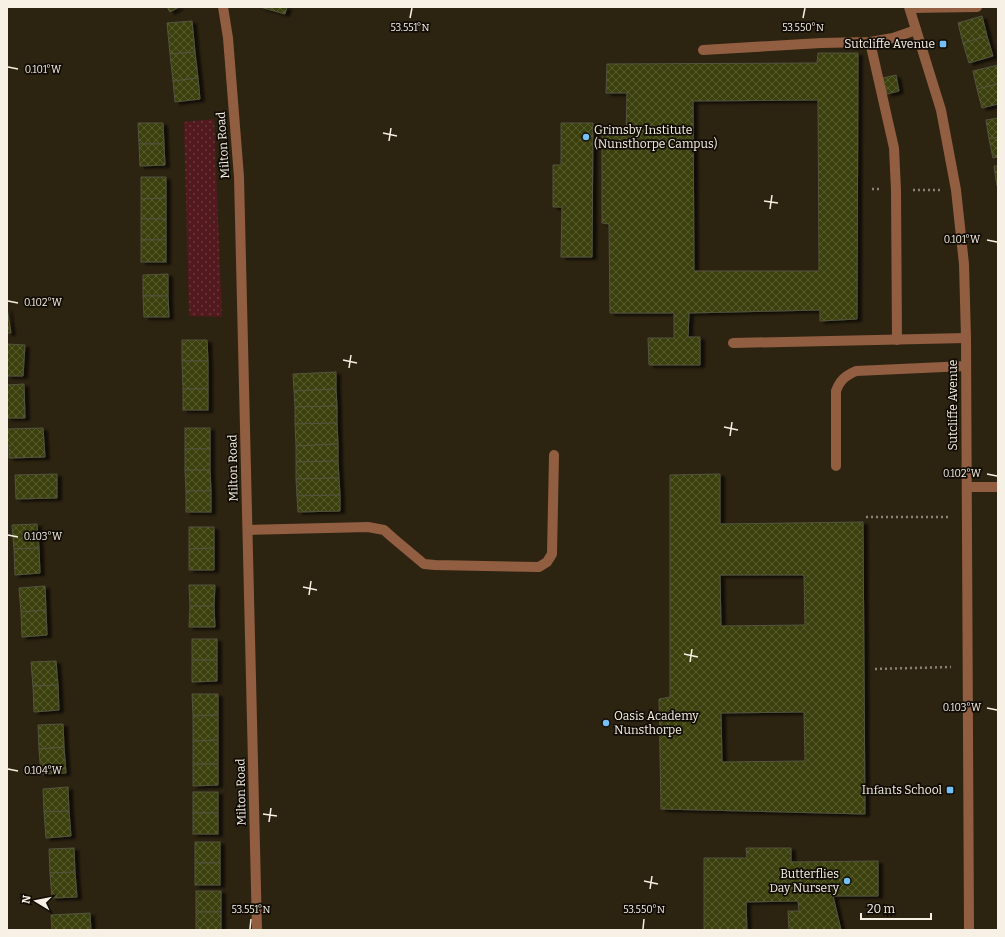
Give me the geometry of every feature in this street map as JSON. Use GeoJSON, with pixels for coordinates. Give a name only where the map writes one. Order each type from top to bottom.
{"type":"FeatureCollection","features":[{"type":"Feature","properties":{"kind":"street","name":"Milton Road"},"geometry":{"type":"LineString","coordinates":[[223,7],[228,38],[239,177],[257,930]]}},
{"type":"Feature","properties":{"kind":"street"},"geometry":{"type":"LineString","coordinates":[[910,8],[977,7]]}},
{"type":"Feature","properties":{"kind":"street","name":"Sutcliffe Avenue"},"geometry":{"type":"LineString","coordinates":[[910,8],[941,110],[956,190],[964,264],[966,338],[969,930]]}},
{"type":"Feature","properties":{"kind":"street"},"geometry":{"type":"LineString","coordinates":[[702,50],[821,43],[870,42],[893,38],[916,30]]}},
{"type":"Feature","properties":{"kind":"street"},"geometry":{"type":"LineString","coordinates":[[870,42],[894,148],[896,190],[897,340]]}},
{"type":"Feature","properties":{"kind":"street"},"geometry":{"type":"LineString","coordinates":[[733,342],[966,338]]}},
{"type":"Feature","properties":{"kind":"street"},"geometry":{"type":"LineString","coordinates":[[836,466],[836,392],[838,384],[846,376],[856,371],[966,366]]}},
{"type":"Feature","properties":{"kind":"street"},"geometry":{"type":"LineString","coordinates":[[248,530],[368,527],[384,530],[424,564],[539,567],[547,562],[552,554],[554,454]]}},
{"type":"Feature","properties":{"kind":"street"},"geometry":{"type":"LineString","coordinates":[[967,487],[998,487]]}},
{"type":"Feature","properties":{"kind":"path"},"geometry":{"type":"LineString","coordinates":[[866,517],[967,517]]}},
{"type":"Feature","properties":{"kind":"path"},"geometry":{"type":"LineString","coordinates":[[875,669],[968,667]]}},
{"type":"Feature","properties":{"kind":"shaded area"},"geometry":{"type":"Polygon","coordinates":[[[214,119],[222,317],[189,316],[184,122],[214,119]]]}},
{"type":"Feature","properties":{"kind":"building"},"geometry":{"type":"Polygon","coordinates":[[[167,7],[179,7],[170,12],[167,7]]]}},
{"type":"Feature","properties":{"kind":"building"},"geometry":{"type":"Polygon","coordinates":[[[260,7],[287,7],[285,14],[260,7]]]}},
{"type":"Feature","properties":{"kind":"building"},"geometry":{"type":"Polygon","coordinates":[[[982,16],[987,36],[963,43],[958,23],[982,16]]]}},
{"type":"Feature","properties":{"kind":"building"},"geometry":{"type":"Polygon","coordinates":[[[192,21],[195,52],[170,54],[167,23],[192,21]]]}},
{"type":"Feature","properties":{"kind":"building"},"geometry":{"type":"Polygon","coordinates":[[[987,36],[993,56],[969,63],[963,43],[987,36]]]}},
{"type":"Feature","properties":{"kind":"building"},"geometry":{"type":"Polygon","coordinates":[[[195,52],[198,78],[173,81],[170,54],[195,52]]]}},
{"type":"Feature","properties":{"kind":"building"},"geometry":{"type":"Polygon","coordinates":[[[818,53],[858,53],[857,319],[820,321],[820,310],[689,313],[688,337],[700,337],[700,365],[649,365],[648,338],[674,338],[674,313],[610,313],[609,224],[602,223],[602,135],[626,136],[627,93],[606,93],[607,64],[817,63],[818,53]],[[818,100],[693,101],[694,271],[819,271],[818,100]]]}},
{"type":"Feature","properties":{"kind":"building"},"geometry":{"type":"Polygon","coordinates":[[[998,65],[998,84],[977,89],[973,71],[998,65]]]}},
{"type":"Feature","properties":{"kind":"building"},"geometry":{"type":"Polygon","coordinates":[[[896,75],[899,91],[887,94],[883,78],[896,75]]]}},
{"type":"Feature","properties":{"kind":"building"},"geometry":{"type":"Polygon","coordinates":[[[198,78],[200,99],[175,102],[173,81],[198,78]]]}},
{"type":"Feature","properties":{"kind":"building"},"geometry":{"type":"Polygon","coordinates":[[[998,84],[998,104],[982,108],[977,89],[998,84]]]}},
{"type":"Feature","properties":{"kind":"building"},"geometry":{"type":"Polygon","coordinates":[[[998,118],[998,137],[989,139],[986,120],[998,118]]]}},
{"type":"Feature","properties":{"kind":"building"},"geometry":{"type":"Polygon","coordinates":[[[138,123],[163,123],[164,144],[139,144],[138,123]]]}},
{"type":"Feature","properties":{"kind":"building"},"geometry":{"type":"Polygon","coordinates":[[[561,123],[593,123],[592,257],[561,257],[562,207],[553,207],[553,165],[561,165],[561,123]]]}},
{"type":"Feature","properties":{"kind":"building"},"geometry":{"type":"Polygon","coordinates":[[[998,137],[998,157],[993,158],[989,139],[998,137]]]}},
{"type":"Feature","properties":{"kind":"building"},"geometry":{"type":"Polygon","coordinates":[[[139,144],[164,144],[165,165],[140,166],[139,144]]]}},
{"type":"Feature","properties":{"kind":"building"},"geometry":{"type":"Polygon","coordinates":[[[994,166],[998,166],[998,186],[997,186],[994,166]]]}},
{"type":"Feature","properties":{"kind":"building"},"geometry":{"type":"Polygon","coordinates":[[[141,177],[166,177],[166,198],[141,199],[141,177]]]}},
{"type":"Feature","properties":{"kind":"building"},"geometry":{"type":"Polygon","coordinates":[[[166,198],[166,219],[141,219],[141,199],[166,198]]]}},
{"type":"Feature","properties":{"kind":"building"},"geometry":{"type":"Polygon","coordinates":[[[141,219],[166,219],[166,240],[141,240],[141,219]]]}},
{"type":"Feature","properties":{"kind":"building"},"geometry":{"type":"Polygon","coordinates":[[[141,240],[166,240],[166,262],[141,262],[141,240]]]}},
{"type":"Feature","properties":{"kind":"building"},"geometry":{"type":"Polygon","coordinates":[[[168,274],[168,296],[143,296],[143,275],[168,274]]]}},
{"type":"Feature","properties":{"kind":"building"},"geometry":{"type":"Polygon","coordinates":[[[143,296],[168,296],[169,317],[144,317],[143,296]]]}},
{"type":"Feature","properties":{"kind":"building"},"geometry":{"type":"Polygon","coordinates":[[[7,308],[11,333],[7,333],[7,308]]]}},
{"type":"Feature","properties":{"kind":"building"},"geometry":{"type":"Polygon","coordinates":[[[182,340],[207,340],[208,361],[182,361],[182,340]]]}},
{"type":"Feature","properties":{"kind":"building"},"geometry":{"type":"Polygon","coordinates":[[[7,344],[25,345],[23,376],[7,376],[7,344]]]}},
{"type":"Feature","properties":{"kind":"building"},"geometry":{"type":"Polygon","coordinates":[[[182,361],[208,361],[208,389],[183,389],[182,361]]]}},
{"type":"Feature","properties":{"kind":"building"},"geometry":{"type":"Polygon","coordinates":[[[336,372],[336,389],[294,391],[293,374],[336,372]]]}},
{"type":"Feature","properties":{"kind":"building"},"geometry":{"type":"Polygon","coordinates":[[[24,384],[25,418],[7,418],[7,385],[24,384]]]}},
{"type":"Feature","properties":{"kind":"building"},"geometry":{"type":"Polygon","coordinates":[[[183,389],[208,389],[208,410],[183,410],[183,389]]]}},
{"type":"Feature","properties":{"kind":"building"},"geometry":{"type":"Polygon","coordinates":[[[336,389],[337,406],[295,407],[294,391],[336,389]]]}},
{"type":"Feature","properties":{"kind":"building"},"geometry":{"type":"Polygon","coordinates":[[[337,406],[337,423],[295,424],[295,407],[337,406]]]}},
{"type":"Feature","properties":{"kind":"building"},"geometry":{"type":"Polygon","coordinates":[[[337,423],[338,444],[296,446],[295,424],[337,423]]]}},
{"type":"Feature","properties":{"kind":"building"},"geometry":{"type":"Polygon","coordinates":[[[43,428],[45,457],[9,458],[7,429],[43,428]]]}},
{"type":"Feature","properties":{"kind":"building"},"geometry":{"type":"Polygon","coordinates":[[[185,428],[210,428],[210,449],[185,449],[185,428]]]}},
{"type":"Feature","properties":{"kind":"building"},"geometry":{"type":"Polygon","coordinates":[[[338,444],[338,461],[296,462],[296,446],[338,444]]]}},
{"type":"Feature","properties":{"kind":"building"},"geometry":{"type":"Polygon","coordinates":[[[185,449],[210,449],[210,470],[185,470],[185,449]]]}},
{"type":"Feature","properties":{"kind":"building"},"geometry":{"type":"Polygon","coordinates":[[[338,461],[339,478],[296,479],[296,462],[338,461]]]}},
{"type":"Feature","properties":{"kind":"building"},"geometry":{"type":"Polygon","coordinates":[[[185,470],[210,470],[211,491],[186,491],[185,470]]]}},
{"type":"Feature","properties":{"kind":"building"},"geometry":{"type":"Polygon","coordinates":[[[57,474],[57,498],[16,499],[15,475],[57,474]]]}},
{"type":"Feature","properties":{"kind":"building"},"geometry":{"type":"Polygon","coordinates":[[[720,474],[720,524],[863,522],[865,814],[661,809],[659,699],[670,697],[670,475],[720,474]],[[720,575],[721,626],[805,625],[804,575],[720,575]],[[804,712],[721,713],[722,762],[805,761],[804,712]]]}},
{"type":"Feature","properties":{"kind":"building"},"geometry":{"type":"Polygon","coordinates":[[[339,478],[340,495],[297,496],[296,479],[339,478]]]}},
{"type":"Feature","properties":{"kind":"building"},"geometry":{"type":"Polygon","coordinates":[[[186,491],[211,491],[211,512],[186,512],[186,491]]]}},
{"type":"Feature","properties":{"kind":"building"},"geometry":{"type":"Polygon","coordinates":[[[340,495],[340,511],[298,512],[297,496],[340,495]]]}},
{"type":"Feature","properties":{"kind":"building"},"geometry":{"type":"Polygon","coordinates":[[[37,524],[39,548],[14,549],[12,525],[37,524]]]}},
{"type":"Feature","properties":{"kind":"building"},"geometry":{"type":"Polygon","coordinates":[[[189,527],[214,527],[214,548],[189,549],[189,527]]]}},
{"type":"Feature","properties":{"kind":"building"},"geometry":{"type":"Polygon","coordinates":[[[39,548],[40,573],[15,575],[14,549],[39,548]]]}},
{"type":"Feature","properties":{"kind":"building"},"geometry":{"type":"Polygon","coordinates":[[[214,548],[214,570],[189,570],[189,549],[214,548]]]}},
{"type":"Feature","properties":{"kind":"building"},"geometry":{"type":"Polygon","coordinates":[[[189,585],[215,585],[214,606],[190,606],[189,585]]]}},
{"type":"Feature","properties":{"kind":"building"},"geometry":{"type":"Polygon","coordinates":[[[45,586],[46,610],[21,612],[19,588],[45,586]]]}},
{"type":"Feature","properties":{"kind":"building"},"geometry":{"type":"Polygon","coordinates":[[[190,606],[214,606],[215,627],[189,627],[190,606]]]}},
{"type":"Feature","properties":{"kind":"building"},"geometry":{"type":"Polygon","coordinates":[[[46,610],[47,635],[22,637],[21,612],[46,610]]]}},
{"type":"Feature","properties":{"kind":"building"},"geometry":{"type":"Polygon","coordinates":[[[192,639],[217,639],[217,660],[192,660],[192,639]]]}},
{"type":"Feature","properties":{"kind":"building"},"geometry":{"type":"Polygon","coordinates":[[[192,660],[217,660],[217,681],[192,682],[192,660]]]}},
{"type":"Feature","properties":{"kind":"building"},"geometry":{"type":"Polygon","coordinates":[[[56,661],[58,685],[33,686],[31,662],[56,661]]]}},
{"type":"Feature","properties":{"kind":"building"},"geometry":{"type":"Polygon","coordinates":[[[58,685],[59,710],[34,712],[33,686],[58,685]]]}},
{"type":"Feature","properties":{"kind":"building"},"geometry":{"type":"Polygon","coordinates":[[[192,694],[218,694],[218,715],[193,716],[192,694]]]}},
{"type":"Feature","properties":{"kind":"building"},"geometry":{"type":"Polygon","coordinates":[[[218,715],[218,740],[193,741],[193,716],[218,715]]]}},
{"type":"Feature","properties":{"kind":"building"},"geometry":{"type":"Polygon","coordinates":[[[63,724],[64,747],[39,749],[38,725],[63,724]]]}},
{"type":"Feature","properties":{"kind":"building"},"geometry":{"type":"Polygon","coordinates":[[[218,740],[218,764],[193,764],[193,741],[218,740]]]}},
{"type":"Feature","properties":{"kind":"building"},"geometry":{"type":"Polygon","coordinates":[[[64,747],[66,773],[41,774],[39,749],[64,747]]]}},
{"type":"Feature","properties":{"kind":"building"},"geometry":{"type":"Polygon","coordinates":[[[193,764],[218,764],[218,785],[193,786],[193,764]]]}},
{"type":"Feature","properties":{"kind":"building"},"geometry":{"type":"Polygon","coordinates":[[[68,787],[69,811],[44,812],[43,789],[68,787]]]}},
{"type":"Feature","properties":{"kind":"building"},"geometry":{"type":"Polygon","coordinates":[[[193,792],[218,792],[218,813],[193,813],[193,792]]]}},
{"type":"Feature","properties":{"kind":"building"},"geometry":{"type":"Polygon","coordinates":[[[69,811],[71,836],[46,838],[44,812],[69,811]]]}},
{"type":"Feature","properties":{"kind":"building"},"geometry":{"type":"Polygon","coordinates":[[[193,813],[218,813],[218,834],[193,834],[193,813]]]}},
{"type":"Feature","properties":{"kind":"building"},"geometry":{"type":"Polygon","coordinates":[[[195,842],[220,842],[220,863],[195,863],[195,842]]]}},
{"type":"Feature","properties":{"kind":"building"},"geometry":{"type":"Polygon","coordinates":[[[74,848],[75,872],[50,873],[49,849],[74,848]]]}},
{"type":"Feature","properties":{"kind":"building"},"geometry":{"type":"Polygon","coordinates":[[[746,848],[791,848],[791,862],[878,861],[878,896],[833,896],[841,930],[789,930],[788,911],[799,911],[798,901],[746,902],[747,930],[704,930],[704,858],[747,858],[746,848]]]}},
{"type":"Feature","properties":{"kind":"building"},"geometry":{"type":"Polygon","coordinates":[[[195,863],[220,863],[220,885],[195,885],[195,863]]]}},
{"type":"Feature","properties":{"kind":"building"},"geometry":{"type":"Polygon","coordinates":[[[75,872],[77,897],[52,898],[50,873],[75,872]]]}},
{"type":"Feature","properties":{"kind":"building"},"geometry":{"type":"Polygon","coordinates":[[[196,891],[221,891],[221,912],[196,912],[196,891]]]}},
{"type":"Feature","properties":{"kind":"building"},"geometry":{"type":"Polygon","coordinates":[[[196,912],[221,912],[221,930],[196,930],[196,912]]]}},
{"type":"Feature","properties":{"kind":"building"},"geometry":{"type":"Polygon","coordinates":[[[90,913],[91,930],[52,930],[51,915],[90,913]]]}},
{"type":"Feature","properties":{"kind":"place","name":"Sutcliffe Avenue"},"geometry":{"type":"Point","coordinates":[943,44]}},
{"type":"Feature","properties":{"kind":"place","name":"Grimsby Institute (Nunsthorpe Campus)"},"geometry":{"type":"Point","coordinates":[586,137]}},
{"type":"Feature","properties":{"kind":"place","name":"Oasis Academy Nunsthorpe"},"geometry":{"type":"Point","coordinates":[606,723]}},
{"type":"Feature","properties":{"kind":"place","name":"Infants School"},"geometry":{"type":"Point","coordinates":[950,790]}},
{"type":"Feature","properties":{"kind":"place","name":"Butterflies Day Nursery"},"geometry":{"type":"Point","coordinates":[847,881]}}]}
